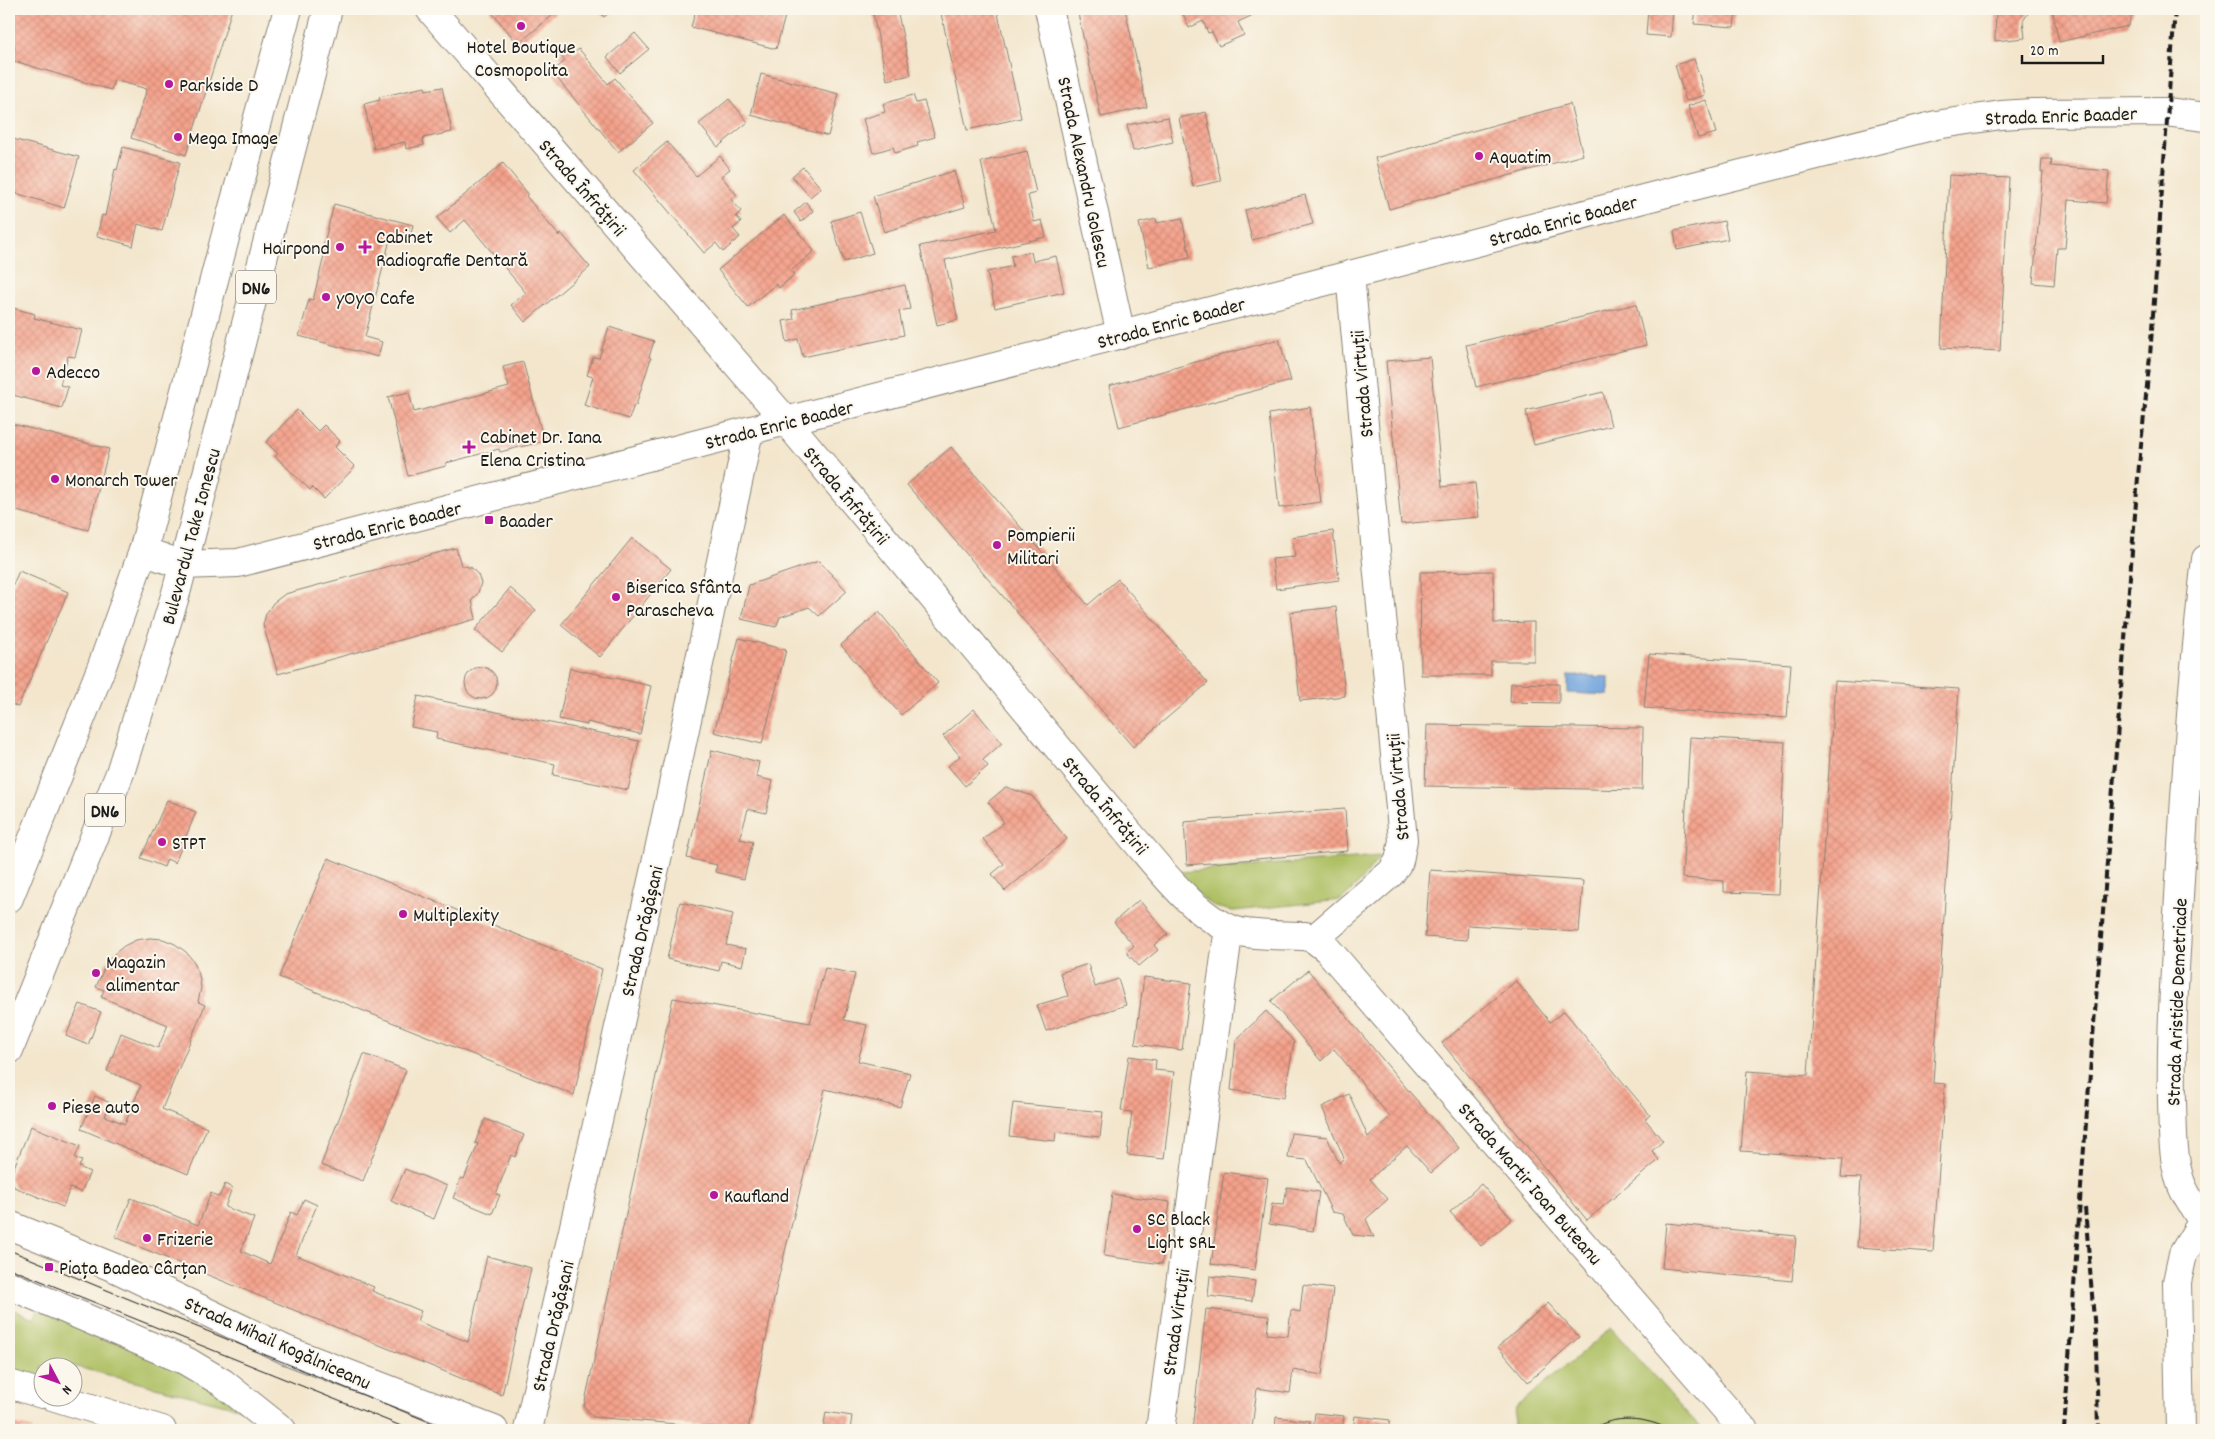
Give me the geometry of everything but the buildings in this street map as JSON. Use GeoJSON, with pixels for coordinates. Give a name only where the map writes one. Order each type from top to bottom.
{"type":"FeatureCollection","features":[{"type":"Feature","properties":{"kind":"street","name":"Bulevardul Take Ionescu"},"geometry":{"type":"LineString","coordinates":[[9,898],[102,666],[143,551],[231,215],[288,9]]}},
{"type":"Feature","properties":{"kind":"street","name":"Bulevardul Take Ionescu"},"geometry":{"type":"LineString","coordinates":[[9,1050],[120,773],[176,593],[328,9]]}},
{"type":"Feature","properties":{"kind":"street","name":"Strada Înfrățirii"},"geometry":{"type":"LineString","coordinates":[[430,9],[787,422],[1134,840],[1201,911],[1230,928]]}},
{"type":"Feature","properties":{"kind":"street","name":"Strada Alexandru Golescu"},"geometry":{"type":"LineString","coordinates":[[1049,9],[1121,335]]}},
{"type":"Feature","properties":{"kind":"street","name":"Strada Enric Baader"},"geometry":{"type":"LineString","coordinates":[[143,551],[183,564],[238,563],[750,432],[1728,177],[1953,122],[2032,113],[2166,112],[2206,117]]}},
{"type":"Feature","properties":{"kind":"street","name":"Strada Virtuții"},"geometry":{"type":"LineString","coordinates":[[1314,939],[1391,873],[1399,861],[1403,840],[1350,275]]}},
{"type":"Feature","properties":{"kind":"street","name":"Strada Drăgășani"},"geometry":{"type":"LineString","coordinates":[[528,1430],[655,869],[750,432]]}},
{"type":"Feature","properties":{"kind":"street","name":"Strada Aristide Demetriade"},"geometry":{"type":"LineString","coordinates":[[2180,1430],[2177,1282],[2183,1254],[2190,1240],[2205,1222],[2191,1204],[2179,1178],[2173,1146],[2171,1062],[2175,965],[2194,662],[2206,559]]}},
{"type":"Feature","properties":{"kind":"street","name":"Strada Virtuții"},"geometry":{"type":"LineString","coordinates":[[1160,1430],[1230,928]]}},
{"type":"Feature","properties":{"kind":"street"},"geometry":{"type":"LineString","coordinates":[[1230,928],[1240,932],[1305,936],[1314,939]]}},
{"type":"Feature","properties":{"kind":"street","name":"Strada Martir Ioan Buteanu"},"geometry":{"type":"LineString","coordinates":[[1314,939],[1338,959],[1744,1430]]}},
{"type":"Feature","properties":{"kind":"street","name":"Strada Mihail Kogălniceanu"},"geometry":{"type":"LineString","coordinates":[[9,1225],[115,1268],[286,1350],[494,1430]]}},
{"type":"Feature","properties":{"kind":"street"},"geometry":{"type":"LineString","coordinates":[[9,1284],[186,1361],[223,1383],[282,1430]]}},
{"type":"Feature","properties":{"kind":"street"},"geometry":{"type":"LineString","coordinates":[[9,1384],[32,1391]]}},
{"type":"Feature","properties":{"kind":"street"},"geometry":{"type":"LineString","coordinates":[[82,1405],[162,1430]]}},
{"type":"Feature","properties":{"kind":"green space"},"geometry":{"type":"Polygon","coordinates":[[[1380,856],[1362,880],[1341,900],[1233,911],[1215,907],[1201,897],[1180,872],[1380,856]]]}},
{"type":"Feature","properties":{"kind":"green space"},"geometry":{"type":"Polygon","coordinates":[[[40,1306],[178,1364],[241,1409],[82,1368],[82,1356],[32,1356],[32,1376],[9,1370],[9,1308],[34,1318],[40,1306]]]}},
{"type":"Feature","properties":{"kind":"green space"},"geometry":{"type":"Polygon","coordinates":[[[1611,1328],[1702,1430],[1513,1430],[1516,1407],[1611,1328]]]}},
{"type":"Feature","properties":{"kind":"water"},"geometry":{"type":"Polygon","coordinates":[[[1568,675],[1609,677],[1609,695],[1568,693],[1568,675]]]}},
{"type":"Feature","properties":{"kind":"tram line"},"geometry":{"type":"LineString","coordinates":[[9,1250],[449,1430]]}},
{"type":"Feature","properties":{"kind":"tram line"},"geometry":{"type":"LineString","coordinates":[[9,1268],[411,1430]]}},
{"type":"Feature","properties":{"kind":"tram line"},"geometry":{"type":"LineString","coordinates":[[1591,1430],[1609,1421],[1630,1419],[1651,1422],[1670,1430]]}},
{"type":"Feature","properties":{"kind":"railway"},"geometry":{"type":"LineString","coordinates":[[2064,1430],[2082,1173],[2139,465],[2150,356],[2175,9]]}},
{"type":"Feature","properties":{"kind":"railway"},"geometry":{"type":"LineString","coordinates":[[2085,1208],[2096,1344],[2098,1430]]}},
{"type":"Feature","properties":{"kind":"place","name":"Hotel Boutique Cosmopolita"},"geometry":{"type":"Point","coordinates":[521,26]}},
{"type":"Feature","properties":{"kind":"place","name":"Parkside D"},"geometry":{"type":"Point","coordinates":[169,84]}},
{"type":"Feature","properties":{"kind":"place","name":"Mega Image"},"geometry":{"type":"Point","coordinates":[178,137]}},
{"type":"Feature","properties":{"kind":"place","name":"Aquatim"},"geometry":{"type":"Point","coordinates":[1479,156]}},
{"type":"Feature","properties":{"kind":"place","name":"Hairpond"},"geometry":{"type":"Point","coordinates":[340,247]}},
{"type":"Feature","properties":{"kind":"place","name":"Cabinet Radiografie Dentară"},"geometry":{"type":"Point","coordinates":[365,247]}},
{"type":"Feature","properties":{"kind":"place","name":"yOyO Cafe"},"geometry":{"type":"Point","coordinates":[326,297]}},
{"type":"Feature","properties":{"kind":"place","name":"Adecco"},"geometry":{"type":"Point","coordinates":[36,371]}},
{"type":"Feature","properties":{"kind":"place","name":"Cabinet Dr. Iana Elena Cristina"},"geometry":{"type":"Point","coordinates":[469,447]}},
{"type":"Feature","properties":{"kind":"place","name":"Monarch Tower"},"geometry":{"type":"Point","coordinates":[55,479]}},
{"type":"Feature","properties":{"kind":"place","name":"Baader"},"geometry":{"type":"Point","coordinates":[489,520]}},
{"type":"Feature","properties":{"kind":"place","name":"Pompierii Militari"},"geometry":{"type":"Point","coordinates":[997,545]}},
{"type":"Feature","properties":{"kind":"place","name":"Biserica Sfânta Parascheva"},"geometry":{"type":"Point","coordinates":[616,597]}},
{"type":"Feature","properties":{"kind":"place","name":"STPT"},"geometry":{"type":"Point","coordinates":[162,842]}},
{"type":"Feature","properties":{"kind":"place","name":"Multiplexity"},"geometry":{"type":"Point","coordinates":[403,914]}},
{"type":"Feature","properties":{"kind":"place","name":"Magazin alimentar"},"geometry":{"type":"Point","coordinates":[96,973]}},
{"type":"Feature","properties":{"kind":"place","name":"Piese auto"},"geometry":{"type":"Point","coordinates":[52,1106]}},
{"type":"Feature","properties":{"kind":"place","name":"Kaufland"},"geometry":{"type":"Point","coordinates":[714,1195]}},
{"type":"Feature","properties":{"kind":"place","name":"SC Black Light SRL"},"geometry":{"type":"Point","coordinates":[1137,1229]}},
{"type":"Feature","properties":{"kind":"place","name":"Frizerie"},"geometry":{"type":"Point","coordinates":[147,1238]}},
{"type":"Feature","properties":{"kind":"place","name":"Piața Badea Cârțan"},"geometry":{"type":"Point","coordinates":[49,1267]}}]}
